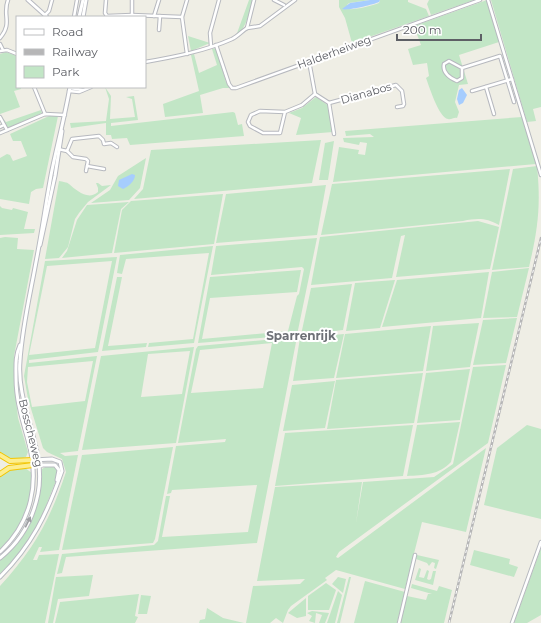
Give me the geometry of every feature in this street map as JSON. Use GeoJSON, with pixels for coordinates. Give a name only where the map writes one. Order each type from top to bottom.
{"type":"FeatureCollection","features":[{"type":"Feature","properties":{"kind":"highway"},"geometry":{"type":"LineString","coordinates":[[0,455],[10,461],[33,462]]}},
{"type":"Feature","properties":{"kind":"highway"},"geometry":{"type":"LineString","coordinates":[[0,474],[9,468],[33,462]]}},
{"type":"Feature","properties":{"kind":"main road"},"geometry":{"type":"LineString","coordinates":[[28,0],[46,16]]}},
{"type":"Feature","properties":{"kind":"main road"},"geometry":{"type":"LineString","coordinates":[[79,16],[83,0]]}},
{"type":"Feature","properties":{"kind":"main road"},"geometry":{"type":"LineString","coordinates":[[83,16],[86,0]]}},
{"type":"Feature","properties":{"kind":"main road","name":"Bosscheweg"},"geometry":{"type":"LineString","coordinates":[[0,552],[16,534],[28,512],[33,492],[33,462],[20,416],[16,390],[16,360],[21,343],[70,89]]}},
{"type":"Feature","properties":{"kind":"main road","name":"Bosscheweg"},"geometry":{"type":"LineString","coordinates":[[0,558],[20,536],[30,520],[38,494],[40,460],[21,394],[19,374],[21,343]]}},
{"type":"Feature","properties":{"kind":"main road"},"geometry":{"type":"LineString","coordinates":[[0,577],[17,559],[34,536],[62,471],[60,462],[52,459],[33,462]]}},
{"type":"Feature","properties":{"kind":"main road"},"geometry":{"type":"LineString","coordinates":[[33,462],[40,464],[52,464],[57,467],[59,473],[57,484]]}},
{"type":"Feature","properties":{"kind":"street"},"geometry":{"type":"LineString","coordinates":[[0,38],[5,33],[8,26],[6,5],[8,0]]}},
{"type":"Feature","properties":{"kind":"street"},"geometry":{"type":"LineString","coordinates":[[46,16],[50,11],[52,0]]}},
{"type":"Feature","properties":{"kind":"street"},"geometry":{"type":"LineString","coordinates":[[74,16],[78,0]]}},
{"type":"Feature","properties":{"kind":"street"},"geometry":{"type":"LineString","coordinates":[[106,0],[105,13],[107,16],[182,17]]}},
{"type":"Feature","properties":{"kind":"street"},"geometry":{"type":"LineString","coordinates":[[132,0],[132,16]]}},
{"type":"Feature","properties":{"kind":"street"},"geometry":{"type":"LineString","coordinates":[[154,16],[159,0]]}},
{"type":"Feature","properties":{"kind":"street"},"geometry":{"type":"LineString","coordinates":[[187,0],[182,17],[187,54]]}},
{"type":"Feature","properties":{"kind":"street"},"geometry":{"type":"LineString","coordinates":[[211,46],[210,33],[219,0]]}},
{"type":"Feature","properties":{"kind":"street"},"geometry":{"type":"LineString","coordinates":[[247,28],[254,0]]}},
{"type":"Feature","properties":{"kind":"street"},"geometry":{"type":"LineString","coordinates":[[274,0],[284,5]]}},
{"type":"Feature","properties":{"kind":"street"},"geometry":{"type":"LineString","coordinates":[[146,62],[187,54],[232,39],[247,28],[260,26],[295,0]]}},
{"type":"Feature","properties":{"kind":"street","name":"Halderheiweg"},"geometry":{"type":"LineString","coordinates":[[216,45],[229,84],[232,88],[480,0]]}},
{"type":"Feature","properties":{"kind":"street"},"geometry":{"type":"LineString","coordinates":[[488,0],[541,175]]}},
{"type":"Feature","properties":{"kind":"street"},"geometry":{"type":"LineString","coordinates":[[159,30],[160,16]]}},
{"type":"Feature","properties":{"kind":"street"},"geometry":{"type":"LineString","coordinates":[[0,44],[1,50],[16,54]]}},
{"type":"Feature","properties":{"kind":"street"},"geometry":{"type":"LineString","coordinates":[[462,68],[462,78],[457,81],[449,77],[443,67],[444,64],[449,61],[462,68],[500,56],[514,102]]}},
{"type":"Feature","properties":{"kind":"street"},"geometry":{"type":"LineString","coordinates":[[309,61],[315,94],[329,103],[334,134]]}},
{"type":"Feature","properties":{"kind":"street"},"geometry":{"type":"LineString","coordinates":[[472,91],[512,79]]}},
{"type":"Feature","properties":{"kind":"street","name":"Dianabos"},"geometry":{"type":"LineString","coordinates":[[329,103],[396,85],[402,90],[404,104],[403,106],[397,107]]}},
{"type":"Feature","properties":{"kind":"street"},"geometry":{"type":"LineString","coordinates":[[486,87],[494,114]]}},
{"type":"Feature","properties":{"kind":"street"},"geometry":{"type":"LineString","coordinates":[[34,88],[45,114]]}},
{"type":"Feature","properties":{"kind":"street"},"geometry":{"type":"LineString","coordinates":[[70,89],[85,91],[90,88]]}},
{"type":"Feature","properties":{"kind":"street"},"geometry":{"type":"LineString","coordinates":[[285,112],[280,133],[263,133],[250,126],[249,117],[255,113],[269,111],[285,112],[302,105],[315,94]]}},
{"type":"Feature","properties":{"kind":"street"},"geometry":{"type":"LineString","coordinates":[[0,134],[45,114],[65,115]]}},
{"type":"Feature","properties":{"kind":"street"},"geometry":{"type":"LineString","coordinates":[[0,117],[7,130]]}},
{"type":"Feature","properties":{"kind":"street"},"geometry":{"type":"LineString","coordinates":[[0,127],[4,125]]}},
{"type":"Feature","properties":{"kind":"street"},"geometry":{"type":"LineString","coordinates":[[67,151],[72,140],[99,136],[103,140],[104,144],[111,143],[117,147]]}},
{"type":"Feature","properties":{"kind":"street"},"geometry":{"type":"LineString","coordinates":[[59,149],[67,151],[73,157],[86,159],[88,161],[86,170]]}},
{"type":"Feature","properties":{"kind":"street"},"geometry":{"type":"LineString","coordinates":[[87,166],[104,169]]}},
{"type":"Feature","properties":{"kind":"street"},"geometry":{"type":"LineString","coordinates":[[512,623],[541,542]]}},
{"type":"Feature","properties":{"kind":"street"},"geometry":{"type":"LineString","coordinates":[[399,623],[415,555]]}},
{"type":"Feature","properties":{"kind":"green space"},"geometry":{"type":"Polygon","coordinates":[[[249,0],[253,0],[247,20],[243,28],[236,36],[249,0]]]}},
{"type":"Feature","properties":{"kind":"green space"},"geometry":{"type":"Polygon","coordinates":[[[339,0],[370,0],[349,3],[347,5],[348,9],[351,9],[364,8],[379,3],[380,0],[408,0],[408,2],[426,9],[429,16],[352,43],[345,18],[339,7],[339,0]]]}},
{"type":"Feature","properties":{"kind":"green space"},"geometry":{"type":"Polygon","coordinates":[[[429,0],[474,0],[431,15],[427,4],[429,0]]]}},
{"type":"Feature","properties":{"kind":"green space"},"geometry":{"type":"Polygon","coordinates":[[[487,0],[499,42],[459,55],[468,84],[459,85],[455,102],[459,112],[457,118],[448,119],[438,108],[426,78],[429,76],[427,63],[413,65],[408,49],[421,45],[414,26],[487,0]]]}},
{"type":"Feature","properties":{"kind":"green space"},"geometry":{"type":"Polygon","coordinates":[[[491,0],[541,0],[541,107],[533,109],[536,121],[527,122],[491,0]]]}},
{"type":"Feature","properties":{"kind":"green space"},"geometry":{"type":"Polygon","coordinates":[[[188,36],[210,43],[191,51],[188,36]]]}},
{"type":"Feature","properties":{"kind":"green space"},"geometry":{"type":"Polygon","coordinates":[[[216,48],[226,82],[230,88],[223,88],[200,95],[203,113],[165,117],[163,104],[199,91],[191,55],[194,54],[199,73],[217,65],[212,49],[216,48]]]}},
{"type":"Feature","properties":{"kind":"green space"},"geometry":{"type":"Polygon","coordinates":[[[6,52],[16,56],[16,88],[21,89],[14,91],[20,107],[0,114],[0,54],[6,52]]]}},
{"type":"Feature","properties":{"kind":"green space"},"geometry":{"type":"Polygon","coordinates":[[[105,88],[111,96],[110,119],[135,117],[132,99],[126,97],[134,96],[138,120],[111,123],[111,126],[233,112],[235,113],[238,125],[242,124],[244,136],[130,145],[127,138],[112,139],[111,135],[106,135],[106,123],[71,128],[70,123],[106,121],[109,99],[105,88]]]}},
{"type":"Feature","properties":{"kind":"green space"},"geometry":{"type":"Polygon","coordinates":[[[316,97],[329,106],[333,132],[296,135],[301,118],[289,113],[302,108],[316,97]]]}},
{"type":"Feature","properties":{"kind":"green space"},"geometry":{"type":"Polygon","coordinates":[[[41,110],[42,113],[8,128],[0,115],[6,122],[41,110]]]}},
{"type":"Feature","properties":{"kind":"green space"},"geometry":{"type":"Polygon","coordinates":[[[49,116],[58,116],[43,188],[36,189],[31,192],[29,204],[0,199],[0,158],[7,154],[10,155],[13,161],[27,156],[21,141],[13,141],[10,134],[49,116]]]}},
{"type":"Feature","properties":{"kind":"green space"},"geometry":{"type":"Polygon","coordinates":[[[522,117],[536,164],[333,182],[339,147],[359,150],[358,154],[365,155],[367,143],[360,142],[359,145],[344,142],[343,138],[374,137],[370,134],[346,136],[345,131],[522,117]]]}},
{"type":"Feature","properties":{"kind":"green space"},"geometry":{"type":"Polygon","coordinates":[[[321,140],[312,183],[134,199],[143,189],[151,150],[321,140]]]}},
{"type":"Feature","properties":{"kind":"green space"},"geometry":{"type":"Polygon","coordinates":[[[334,141],[328,180],[319,180],[325,143],[334,141]]]}},
{"type":"Feature","properties":{"kind":"green space"},"geometry":{"type":"Polygon","coordinates":[[[146,158],[140,188],[129,200],[91,203],[110,190],[118,176],[146,158]]]}},
{"type":"Feature","properties":{"kind":"green space"},"geometry":{"type":"Polygon","coordinates":[[[537,166],[539,205],[535,241],[529,267],[492,270],[513,169],[537,166]]]}},
{"type":"Feature","properties":{"kind":"green space"},"geometry":{"type":"Polygon","coordinates":[[[510,169],[499,225],[486,220],[473,219],[321,235],[332,184],[510,169]]]}},
{"type":"Feature","properties":{"kind":"green space"},"geometry":{"type":"Polygon","coordinates":[[[59,181],[67,183],[82,194],[86,195],[98,192],[96,183],[102,186],[111,185],[88,202],[79,213],[75,219],[68,247],[59,258],[45,259],[59,181]]]}},
{"type":"Feature","properties":{"kind":"green space"},"geometry":{"type":"Polygon","coordinates":[[[326,185],[317,235],[216,243],[226,194],[326,185]]]}},
{"type":"Feature","properties":{"kind":"green space"},"geometry":{"type":"Polygon","coordinates":[[[223,194],[214,244],[114,253],[122,210],[131,201],[223,194]]]}},
{"type":"Feature","properties":{"kind":"green space"},"geometry":{"type":"Polygon","coordinates":[[[129,202],[121,209],[112,253],[62,258],[67,251],[77,220],[87,205],[129,202]]]}},
{"type":"Feature","properties":{"kind":"green space"},"geometry":{"type":"Polygon","coordinates":[[[0,206],[2,208],[12,210],[13,208],[28,212],[24,229],[35,229],[34,233],[0,235],[0,206]]]}},
{"type":"Feature","properties":{"kind":"green space"},"geometry":{"type":"Polygon","coordinates":[[[478,221],[499,227],[490,269],[396,277],[405,235],[401,236],[392,278],[311,285],[320,237],[478,221]]]}},
{"type":"Feature","properties":{"kind":"green space"},"geometry":{"type":"Polygon","coordinates":[[[0,238],[18,238],[17,249],[34,250],[14,356],[18,418],[28,452],[26,457],[19,459],[9,458],[0,453],[0,238]]]}},
{"type":"Feature","properties":{"kind":"green space"},"geometry":{"type":"Polygon","coordinates":[[[317,238],[297,335],[198,343],[210,277],[301,270],[297,292],[210,298],[202,339],[288,331],[297,296],[299,294],[304,269],[302,267],[211,275],[216,246],[317,238]]]}},
{"type":"Feature","properties":{"kind":"green space"},"geometry":{"type":"Polygon","coordinates":[[[213,246],[194,343],[148,347],[149,343],[193,339],[209,253],[126,259],[122,274],[117,273],[120,255],[213,246]]]}},
{"type":"Feature","properties":{"kind":"green space"},"geometry":{"type":"Polygon","coordinates":[[[117,257],[98,352],[29,360],[29,363],[97,356],[78,451],[60,453],[65,456],[78,455],[59,550],[40,552],[42,547],[39,547],[33,560],[37,560],[39,555],[59,554],[45,623],[0,623],[0,586],[32,546],[40,533],[54,505],[66,472],[62,459],[47,452],[43,448],[28,399],[24,376],[45,261],[117,257]],[[112,261],[47,266],[29,355],[95,348],[112,261]],[[93,361],[28,367],[27,382],[32,407],[85,401],[93,361]]]}},
{"type":"Feature","properties":{"kind":"green space"},"geometry":{"type":"Polygon","coordinates":[[[529,268],[517,317],[483,318],[492,272],[529,268]]]}},
{"type":"Feature","properties":{"kind":"green space"},"geometry":{"type":"Polygon","coordinates":[[[489,272],[481,318],[382,327],[397,280],[489,272]]]}},
{"type":"Feature","properties":{"kind":"green space"},"geometry":{"type":"Polygon","coordinates":[[[117,277],[122,277],[108,346],[147,343],[146,347],[102,351],[117,277]]]}},
{"type":"Feature","properties":{"kind":"green space"},"geometry":{"type":"Polygon","coordinates":[[[395,280],[380,328],[346,331],[355,283],[395,280]]]}},
{"type":"Feature","properties":{"kind":"green space"},"geometry":{"type":"Polygon","coordinates":[[[352,284],[343,330],[301,335],[311,288],[352,284]]]}},
{"type":"Feature","properties":{"kind":"green space"},"geometry":{"type":"Polygon","coordinates":[[[517,318],[506,363],[473,365],[483,320],[517,318]]]}},
{"type":"Feature","properties":{"kind":"green space"},"geometry":{"type":"Polygon","coordinates":[[[479,323],[470,367],[426,371],[433,326],[479,323]]]}},
{"type":"Feature","properties":{"kind":"green space"},"geometry":{"type":"Polygon","coordinates":[[[431,326],[423,371],[336,378],[345,334],[431,326]]]}},
{"type":"Feature","properties":{"kind":"green space"},"geometry":{"type":"Polygon","coordinates":[[[344,334],[334,378],[293,381],[300,338],[344,334]]]}},
{"type":"Feature","properties":{"kind":"green space"},"geometry":{"type":"Polygon","coordinates":[[[297,337],[257,543],[66,557],[62,573],[57,574],[62,554],[154,545],[158,541],[166,496],[170,496],[162,537],[248,532],[257,485],[172,490],[171,493],[167,494],[176,446],[225,442],[226,439],[178,443],[196,349],[198,346],[297,337]],[[272,343],[200,350],[191,393],[263,388],[272,343]]]}},
{"type":"Feature","properties":{"kind":"green space"},"geometry":{"type":"Polygon","coordinates":[[[194,347],[176,443],[82,450],[101,356],[194,347]],[[190,351],[148,354],[141,397],[182,394],[190,351]]]}},
{"type":"Feature","properties":{"kind":"green space"},"geometry":{"type":"Polygon","coordinates":[[[506,365],[488,443],[339,552],[336,557],[338,558],[486,448],[466,532],[422,522],[405,589],[336,570],[325,578],[327,580],[291,606],[283,623],[276,618],[270,623],[246,623],[253,586],[300,584],[305,579],[257,581],[275,487],[362,482],[356,523],[363,482],[434,477],[453,464],[473,367],[506,365]]]}},
{"type":"Feature","properties":{"kind":"green space"},"geometry":{"type":"Polygon","coordinates":[[[470,369],[460,420],[417,423],[426,373],[470,369]]]}},
{"type":"Feature","properties":{"kind":"green space"},"geometry":{"type":"Polygon","coordinates":[[[423,373],[414,423],[327,429],[336,380],[423,373]]]}},
{"type":"Feature","properties":{"kind":"green space"},"geometry":{"type":"Polygon","coordinates":[[[335,381],[325,428],[283,431],[292,385],[335,381]]]}},
{"type":"Feature","properties":{"kind":"green space"},"geometry":{"type":"Polygon","coordinates":[[[460,422],[451,462],[441,470],[431,474],[407,476],[417,425],[460,422]]]}},
{"type":"Feature","properties":{"kind":"green space"},"geometry":{"type":"Polygon","coordinates":[[[413,425],[403,476],[275,486],[285,433],[413,425]]]}},
{"type":"Feature","properties":{"kind":"green space"},"geometry":{"type":"Polygon","coordinates":[[[527,425],[541,429],[541,519],[484,505],[497,448],[527,425]]]}},
{"type":"Feature","properties":{"kind":"green space"},"geometry":{"type":"Polygon","coordinates":[[[173,447],[153,543],[62,550],[82,455],[173,447]]]}},
{"type":"Feature","properties":{"kind":"green space"},"geometry":{"type":"Polygon","coordinates":[[[53,465],[58,469],[57,478],[38,526],[26,546],[0,576],[0,559],[32,520],[39,499],[42,469],[53,465]]]}},
{"type":"Feature","properties":{"kind":"green space"},"geometry":{"type":"Polygon","coordinates":[[[25,468],[32,473],[32,485],[28,506],[20,524],[0,551],[0,476],[10,470],[25,468]]]}},
{"type":"Feature","properties":{"kind":"green space"},"geometry":{"type":"Polygon","coordinates":[[[541,548],[541,615],[527,623],[514,623],[541,548]]]}},
{"type":"Feature","properties":{"kind":"green space"},"geometry":{"type":"Polygon","coordinates":[[[474,550],[510,559],[509,564],[518,567],[514,577],[470,565],[474,550]]]}},
{"type":"Feature","properties":{"kind":"green space"},"geometry":{"type":"Polygon","coordinates":[[[417,555],[439,560],[436,569],[434,568],[435,563],[432,562],[429,566],[427,563],[416,559],[417,555]]]}},
{"type":"Feature","properties":{"kind":"green space"},"geometry":{"type":"Polygon","coordinates":[[[419,568],[421,569],[419,577],[424,578],[427,570],[429,571],[427,579],[429,580],[431,579],[433,571],[436,571],[433,585],[415,580],[419,568]]]}},
{"type":"Feature","properties":{"kind":"green space"},"geometry":{"type":"Polygon","coordinates":[[[93,575],[89,596],[58,599],[53,623],[48,623],[56,577],[93,575]]]}},
{"type":"Feature","properties":{"kind":"green space"},"geometry":{"type":"Polygon","coordinates":[[[338,577],[346,579],[343,593],[332,584],[338,577]]]}},
{"type":"Feature","properties":{"kind":"green space"},"geometry":{"type":"Polygon","coordinates":[[[349,577],[351,577],[340,623],[337,623],[349,577]]]}},
{"type":"Feature","properties":{"kind":"green space"},"geometry":{"type":"Polygon","coordinates":[[[365,581],[405,592],[397,623],[354,623],[365,581]]]}},
{"type":"Feature","properties":{"kind":"green space"},"geometry":{"type":"Polygon","coordinates":[[[326,583],[336,590],[329,610],[308,610],[308,596],[326,583]]]}},
{"type":"Feature","properties":{"kind":"green space"},"geometry":{"type":"Polygon","coordinates":[[[412,584],[437,591],[439,586],[452,590],[444,623],[400,623],[407,596],[426,600],[428,594],[432,594],[411,588],[412,584]]]}},
{"type":"Feature","properties":{"kind":"green space"},"geometry":{"type":"Polygon","coordinates":[[[338,591],[342,595],[335,623],[327,623],[338,591]]]}},
{"type":"Feature","properties":{"kind":"green space"},"geometry":{"type":"Polygon","coordinates":[[[139,594],[135,616],[138,617],[135,623],[55,623],[60,602],[139,594]]]}},
{"type":"Feature","properties":{"kind":"green space"},"geometry":{"type":"Polygon","coordinates":[[[141,595],[151,596],[147,614],[138,614],[141,595]]]}},
{"type":"Feature","properties":{"kind":"green space"},"geometry":{"type":"Polygon","coordinates":[[[306,598],[306,616],[297,618],[288,613],[306,598]]]}},
{"type":"Feature","properties":{"kind":"green space"},"geometry":{"type":"Polygon","coordinates":[[[207,608],[223,618],[244,623],[199,623],[200,620],[205,619],[207,608]]]}},
{"type":"Feature","properties":{"kind":"green space"},"geometry":{"type":"Polygon","coordinates":[[[312,611],[329,613],[325,623],[319,623],[322,615],[316,613],[315,623],[309,621],[312,616],[307,613],[312,611]]]}},
{"type":"Feature","properties":{"kind":"water"},"geometry":{"type":"Polygon","coordinates":[[[380,0],[379,2],[366,6],[342,9],[350,3],[380,0]]]}},
{"type":"Feature","properties":{"kind":"water"},"geometry":{"type":"Polygon","coordinates":[[[462,88],[467,95],[463,103],[459,105],[457,99],[459,90],[462,88]]]}},
{"type":"Feature","properties":{"kind":"water"},"geometry":{"type":"Polygon","coordinates":[[[132,174],[135,175],[133,182],[123,189],[118,186],[119,180],[132,174]]]}},
{"type":"Feature","properties":{"kind":"railway"},"geometry":{"type":"LineString","coordinates":[[449,623],[541,238]]}},
{"type":"Feature","properties":{"kind":"district","name":"Sparrenrijk"},"geometry":{"type":"Point","coordinates":[301,335]}}]}
